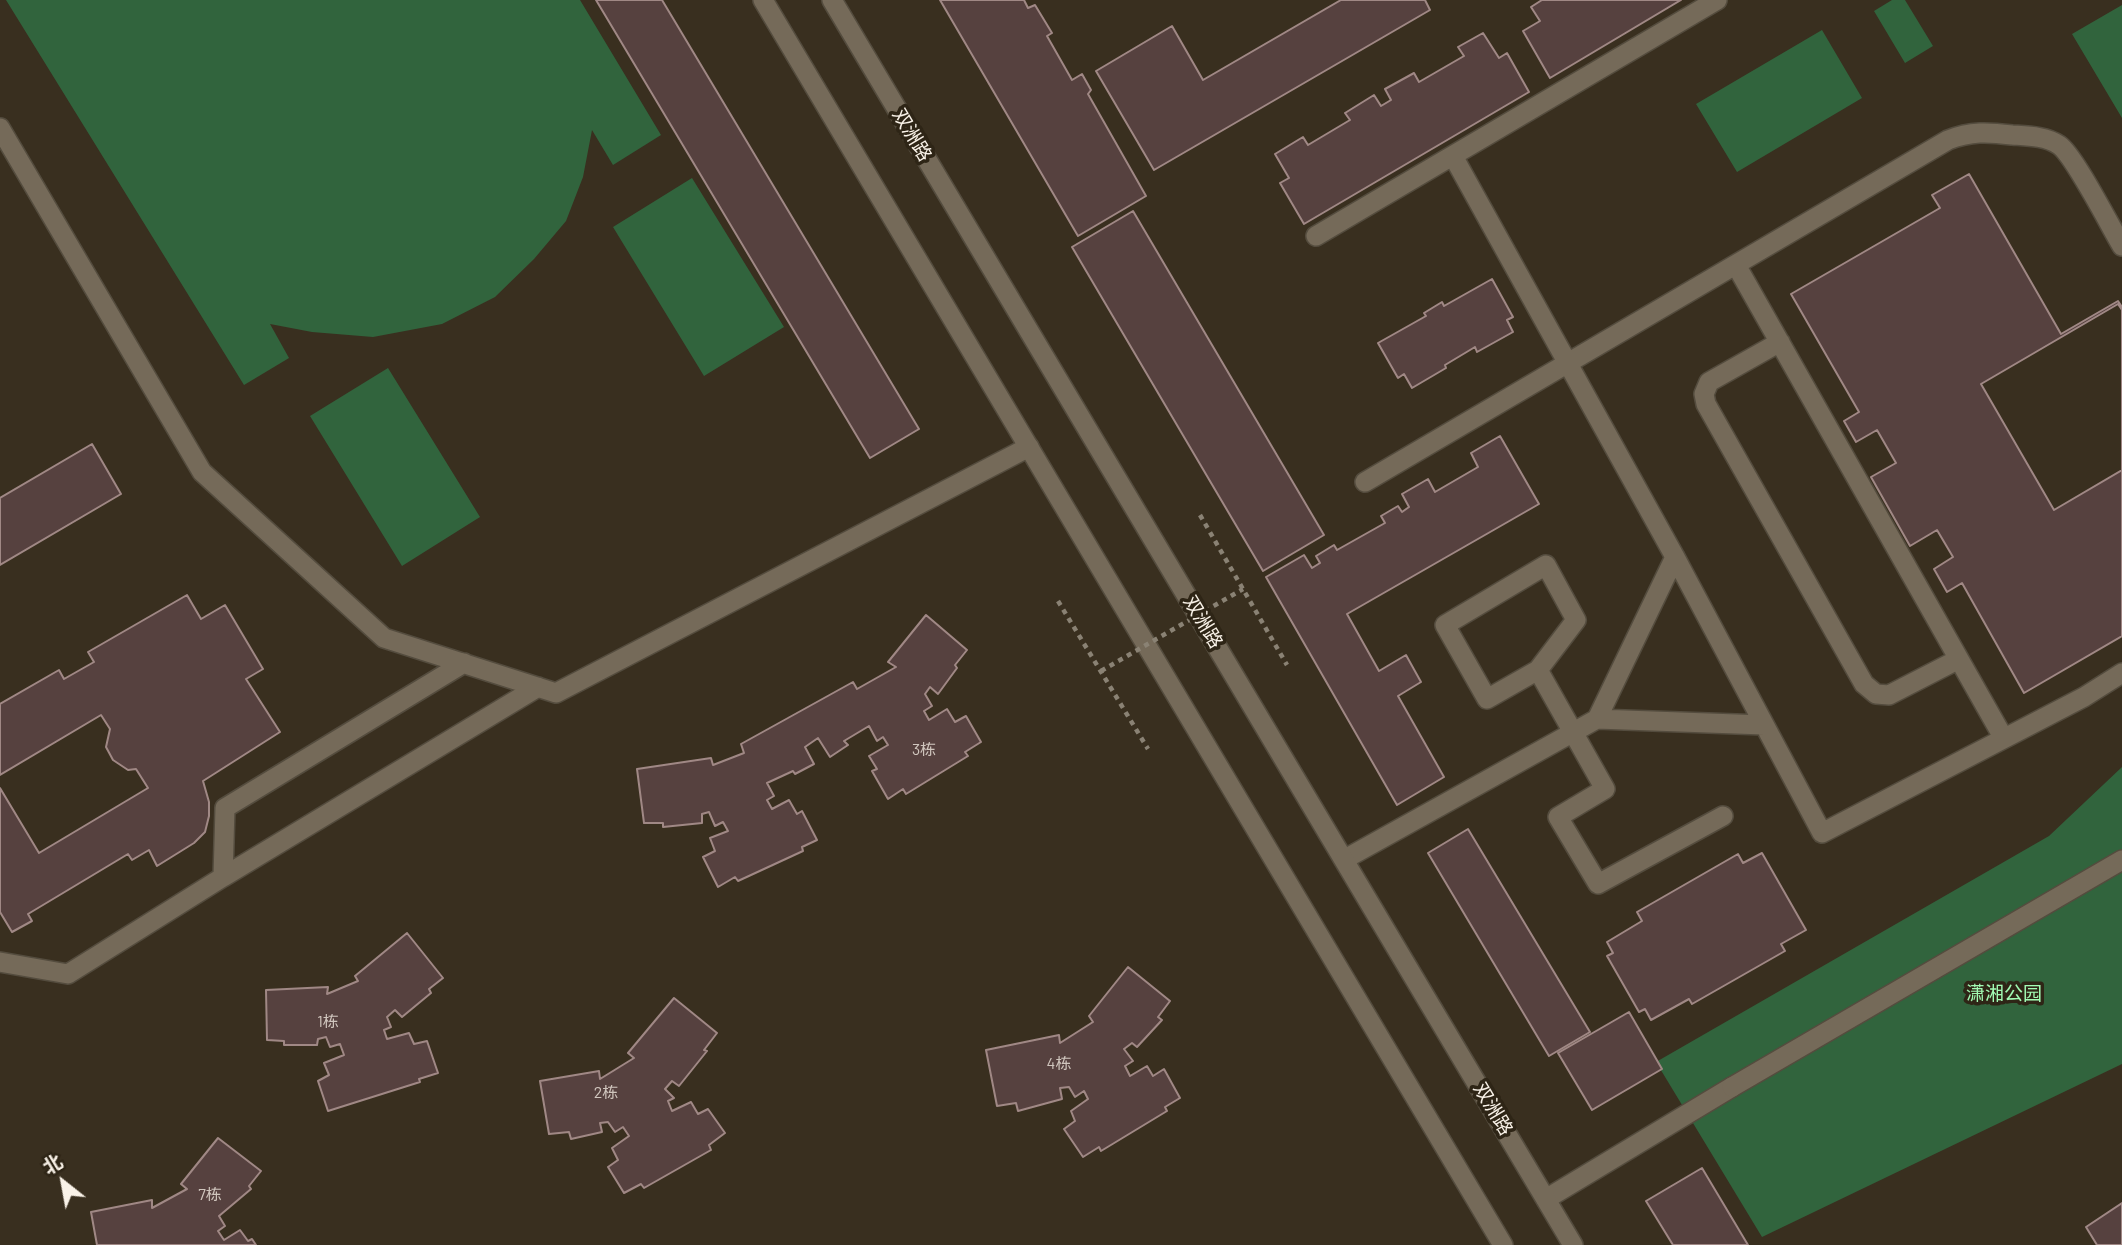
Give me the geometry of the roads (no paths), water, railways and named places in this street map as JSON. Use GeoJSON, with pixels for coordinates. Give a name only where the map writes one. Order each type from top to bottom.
{"type":"FeatureCollection","features":[{"type":"Feature","properties":{"kind":"main road"},"geometry":{"type":"LineString","coordinates":[[763,0],[1503,1245]]}},
{"type":"Feature","properties":{"kind":"main road","name":"双洲路"},"geometry":{"type":"LineString","coordinates":[[832,0],[1573,1245]]}},
{"type":"Feature","properties":{"kind":"main road"},"geometry":{"type":"LineString","coordinates":[[1316,236],[1717,0]]}},
{"type":"Feature","properties":{"kind":"main road"},"geometry":{"type":"LineString","coordinates":[[0,128],[202,472],[384,638],[556,693],[1029,447]]}},
{"type":"Feature","properties":{"kind":"main road"},"geometry":{"type":"LineString","coordinates":[[1365,482],[1948,141],[1966,133],[1983,131],[2046,138],[2061,146],[2072,160],[2122,246]]}},
{"type":"Feature","properties":{"kind":"main road"},"geometry":{"type":"LineString","coordinates":[[1453,156],[1675,557],[1822,833],[2122,674]]}},
{"type":"Feature","properties":{"kind":"main road"},"geometry":{"type":"LineString","coordinates":[[1736,265],[2003,737]]}},
{"type":"Feature","properties":{"kind":"main road"},"geometry":{"type":"LineString","coordinates":[[1780,342],[1709,382],[1704,394],[1706,404],[1864,684],[1876,694],[1889,695],[1959,659]]}},
{"type":"Feature","properties":{"kind":"main road"},"geometry":{"type":"LineString","coordinates":[[1597,719],[1675,557]]}},
{"type":"Feature","properties":{"kind":"main road"},"geometry":{"type":"LineString","coordinates":[[1546,565],[1576,620],[1538,670],[1487,699],[1445,625],[1546,565]]}},
{"type":"Feature","properties":{"kind":"main road"},"geometry":{"type":"LineString","coordinates":[[223,877],[225,808],[464,663]]}},
{"type":"Feature","properties":{"kind":"main road"},"geometry":{"type":"LineString","coordinates":[[1538,670],[1605,789],[1558,817],[1598,884],[1723,816]]}},
{"type":"Feature","properties":{"kind":"main road"},"geometry":{"type":"LineString","coordinates":[[0,962],[68,974],[538,687]]}},
{"type":"Feature","properties":{"kind":"main road"},"geometry":{"type":"LineString","coordinates":[[1345,859],[1597,719],[1765,725]]}},
{"type":"Feature","properties":{"kind":"main road"},"geometry":{"type":"LineString","coordinates":[[1546,1199],[1732,1087],[2122,860]]}},
{"type":"Feature","properties":{"kind":"park label","name":"潇湘公园"},"geometry":{"type":"Point","coordinates":[2004,994]}}]}
